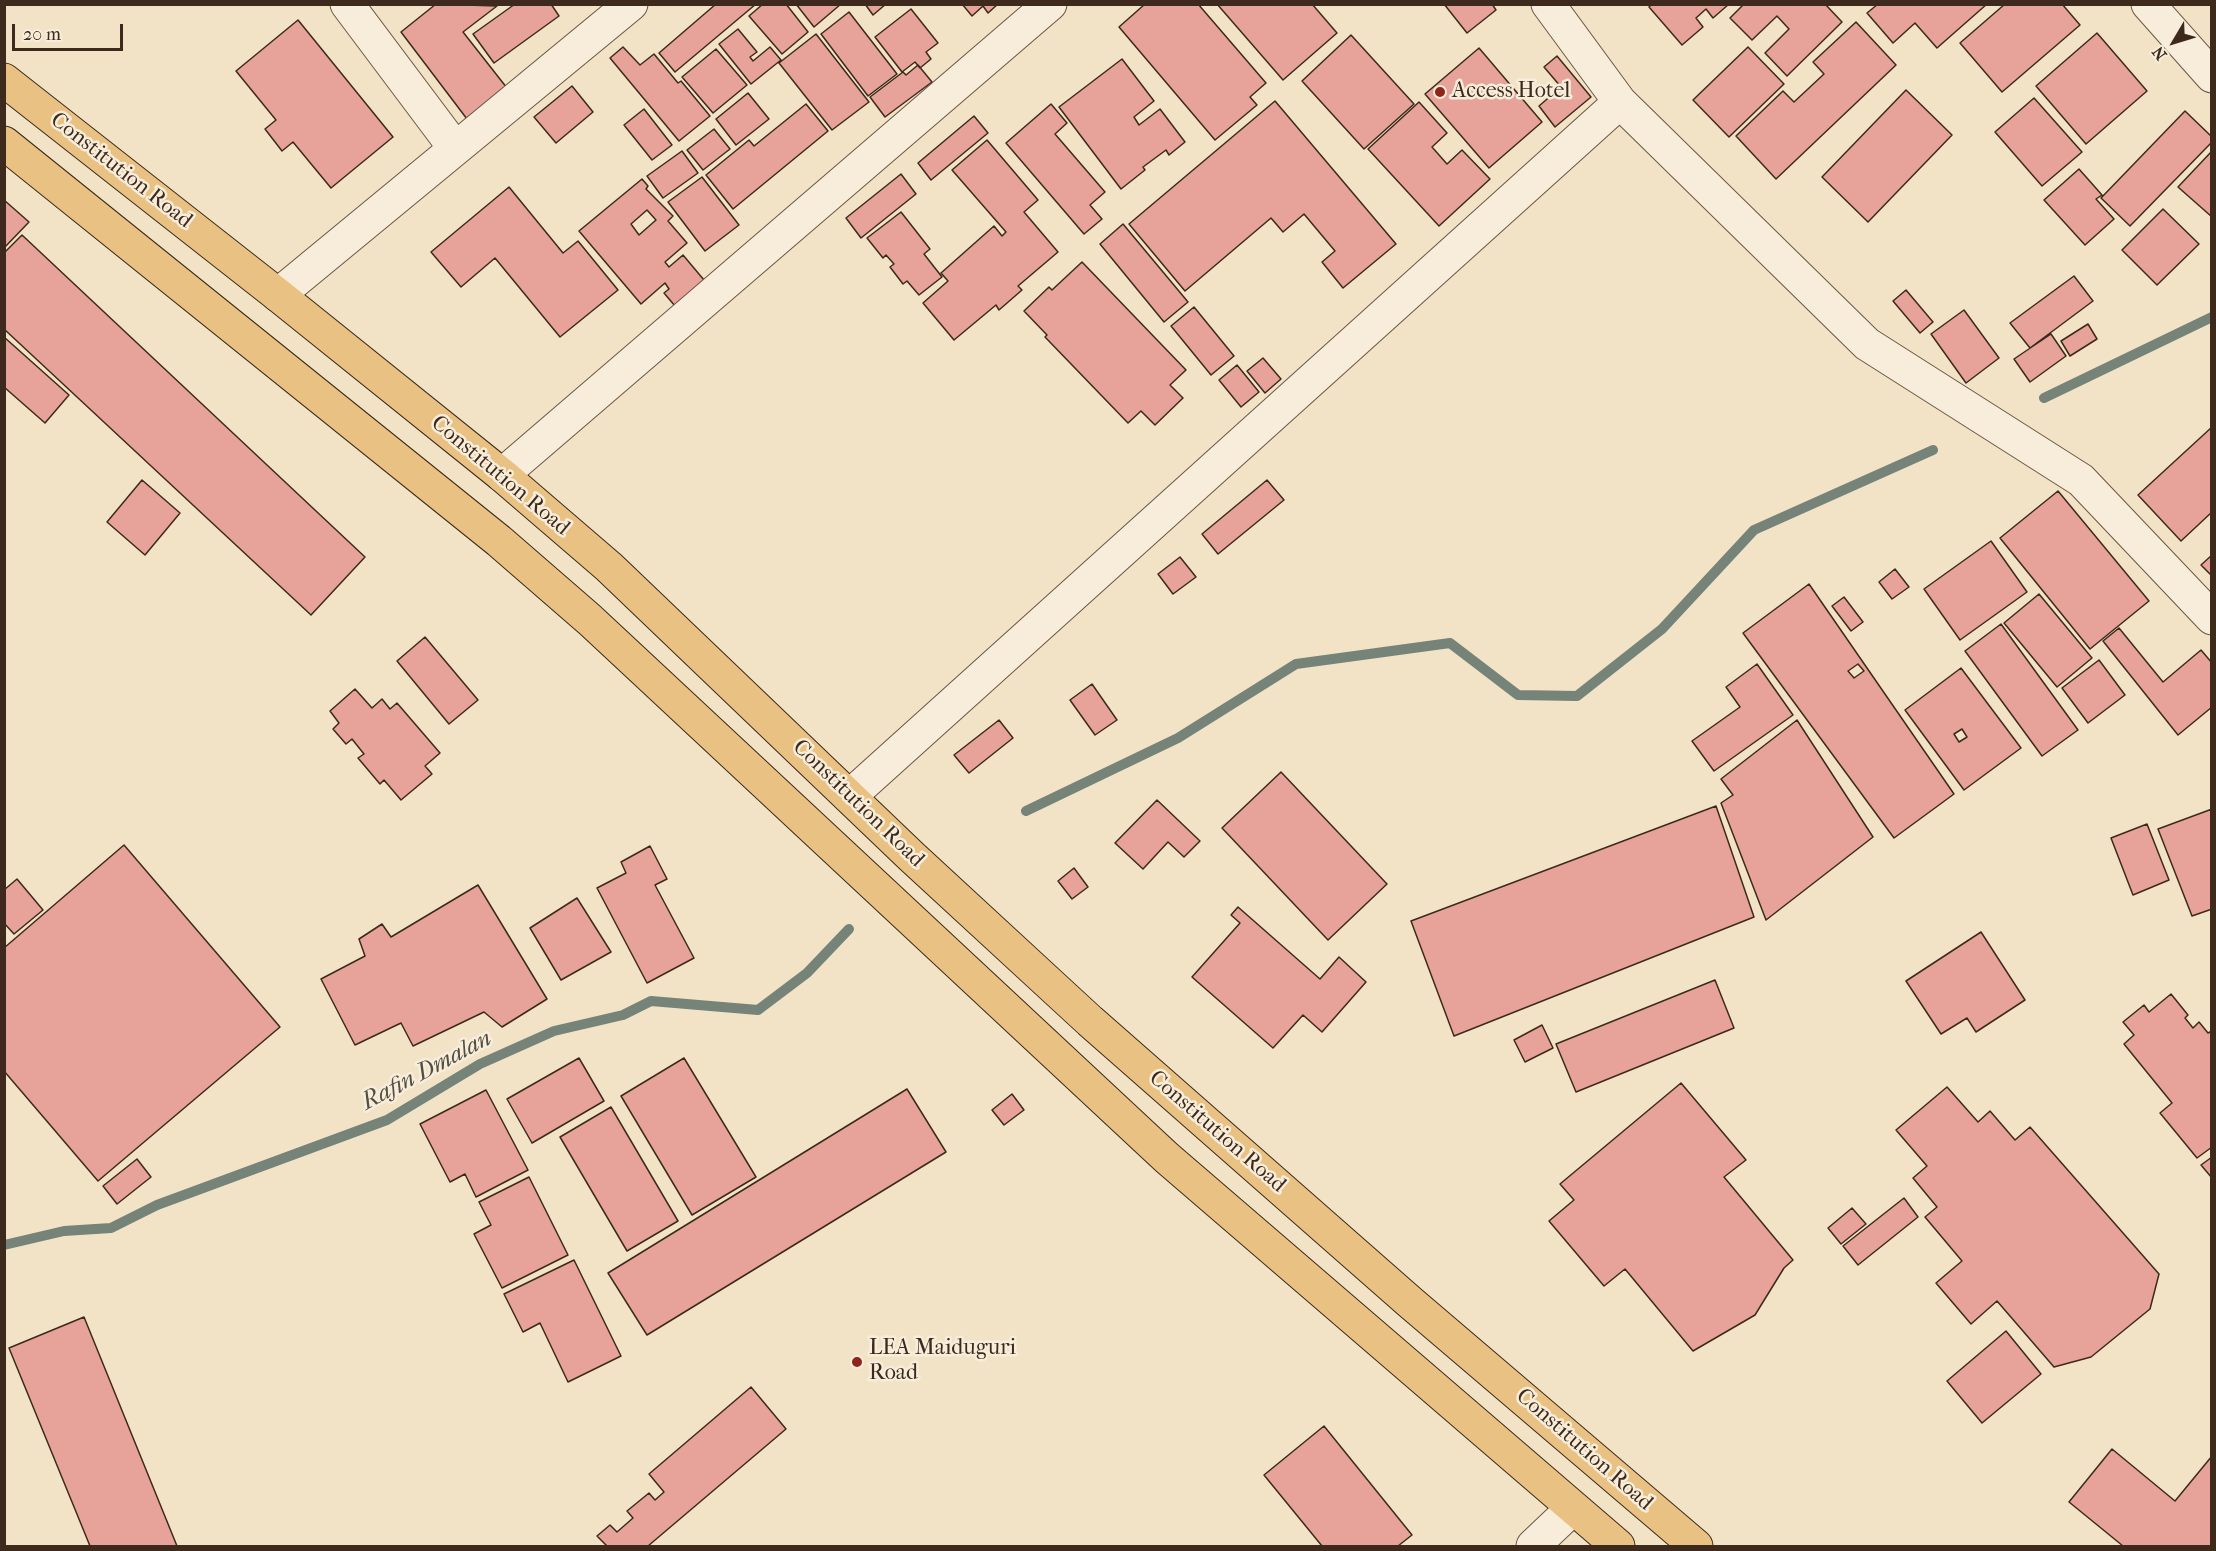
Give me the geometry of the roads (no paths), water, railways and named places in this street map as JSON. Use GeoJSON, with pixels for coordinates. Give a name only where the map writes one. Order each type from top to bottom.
{"type":"FeatureCollection","features":[{"type":"Feature","properties":{"kind":"main road","name":"Constitution Road"},"geometry":{"type":"LineString","coordinates":[[4,80],[278,295],[502,475],[609,567],[850,795],[911,856],[1090,1022],[1402,1295],[1696,1546]]}},
{"type":"Feature","properties":{"kind":"main road","name":"Constitution Road"},"geometry":{"type":"LineString","coordinates":[[4,143],[499,541],[607,636],[1167,1158],[1572,1509],[1618,1546]]}},
{"type":"Feature","properties":{"kind":"street"},"geometry":{"type":"LineString","coordinates":[[347,4],[455,148]]}},
{"type":"Feature","properties":{"kind":"street"},"geometry":{"type":"LineString","coordinates":[[278,295],[631,4]]}},
{"type":"Feature","properties":{"kind":"street"},"geometry":{"type":"LineString","coordinates":[[502,475],[1050,4]]}},
{"type":"Feature","properties":{"kind":"street"},"geometry":{"type":"LineString","coordinates":[[1548,4],[1620,102],[1868,344],[2081,480],[2211,618]]}},
{"type":"Feature","properties":{"kind":"street"},"geometry":{"type":"LineString","coordinates":[[2148,4],[2211,76]]}},
{"type":"Feature","properties":{"kind":"street"},"geometry":{"type":"LineString","coordinates":[[850,795],[1620,102]]}},
{"type":"Feature","properties":{"kind":"street"},"geometry":{"type":"LineString","coordinates":[[1533,1546],[1572,1509]]}},
{"type":"Feature","properties":{"kind":"waterway"},"geometry":{"type":"LineString","coordinates":[[2044,398],[2212,317]]}},
{"type":"Feature","properties":{"kind":"waterway"},"geometry":{"type":"LineString","coordinates":[[1026,811],[1178,738],[1296,664],[1450,643],[1518,695],[1577,696],[1662,629],[1754,530],[1933,450]]}},
{"type":"Feature","properties":{"kind":"waterway","name":"Rafin Dmalan"},"geometry":{"type":"LineString","coordinates":[[4,1245],[64,1231],[111,1228],[157,1205],[387,1120],[480,1064],[554,1031],[623,1015],[651,1001],[758,1010],[807,973],[849,929]]}},
{"type":"Feature","properties":{"kind":"place","name":"Access Hotel"},"geometry":{"type":"Point","coordinates":[1440,92]}},
{"type":"Feature","properties":{"kind":"place","name":"LEA Maiduguri Road"},"geometry":{"type":"Point","coordinates":[857,1362]}}]}
